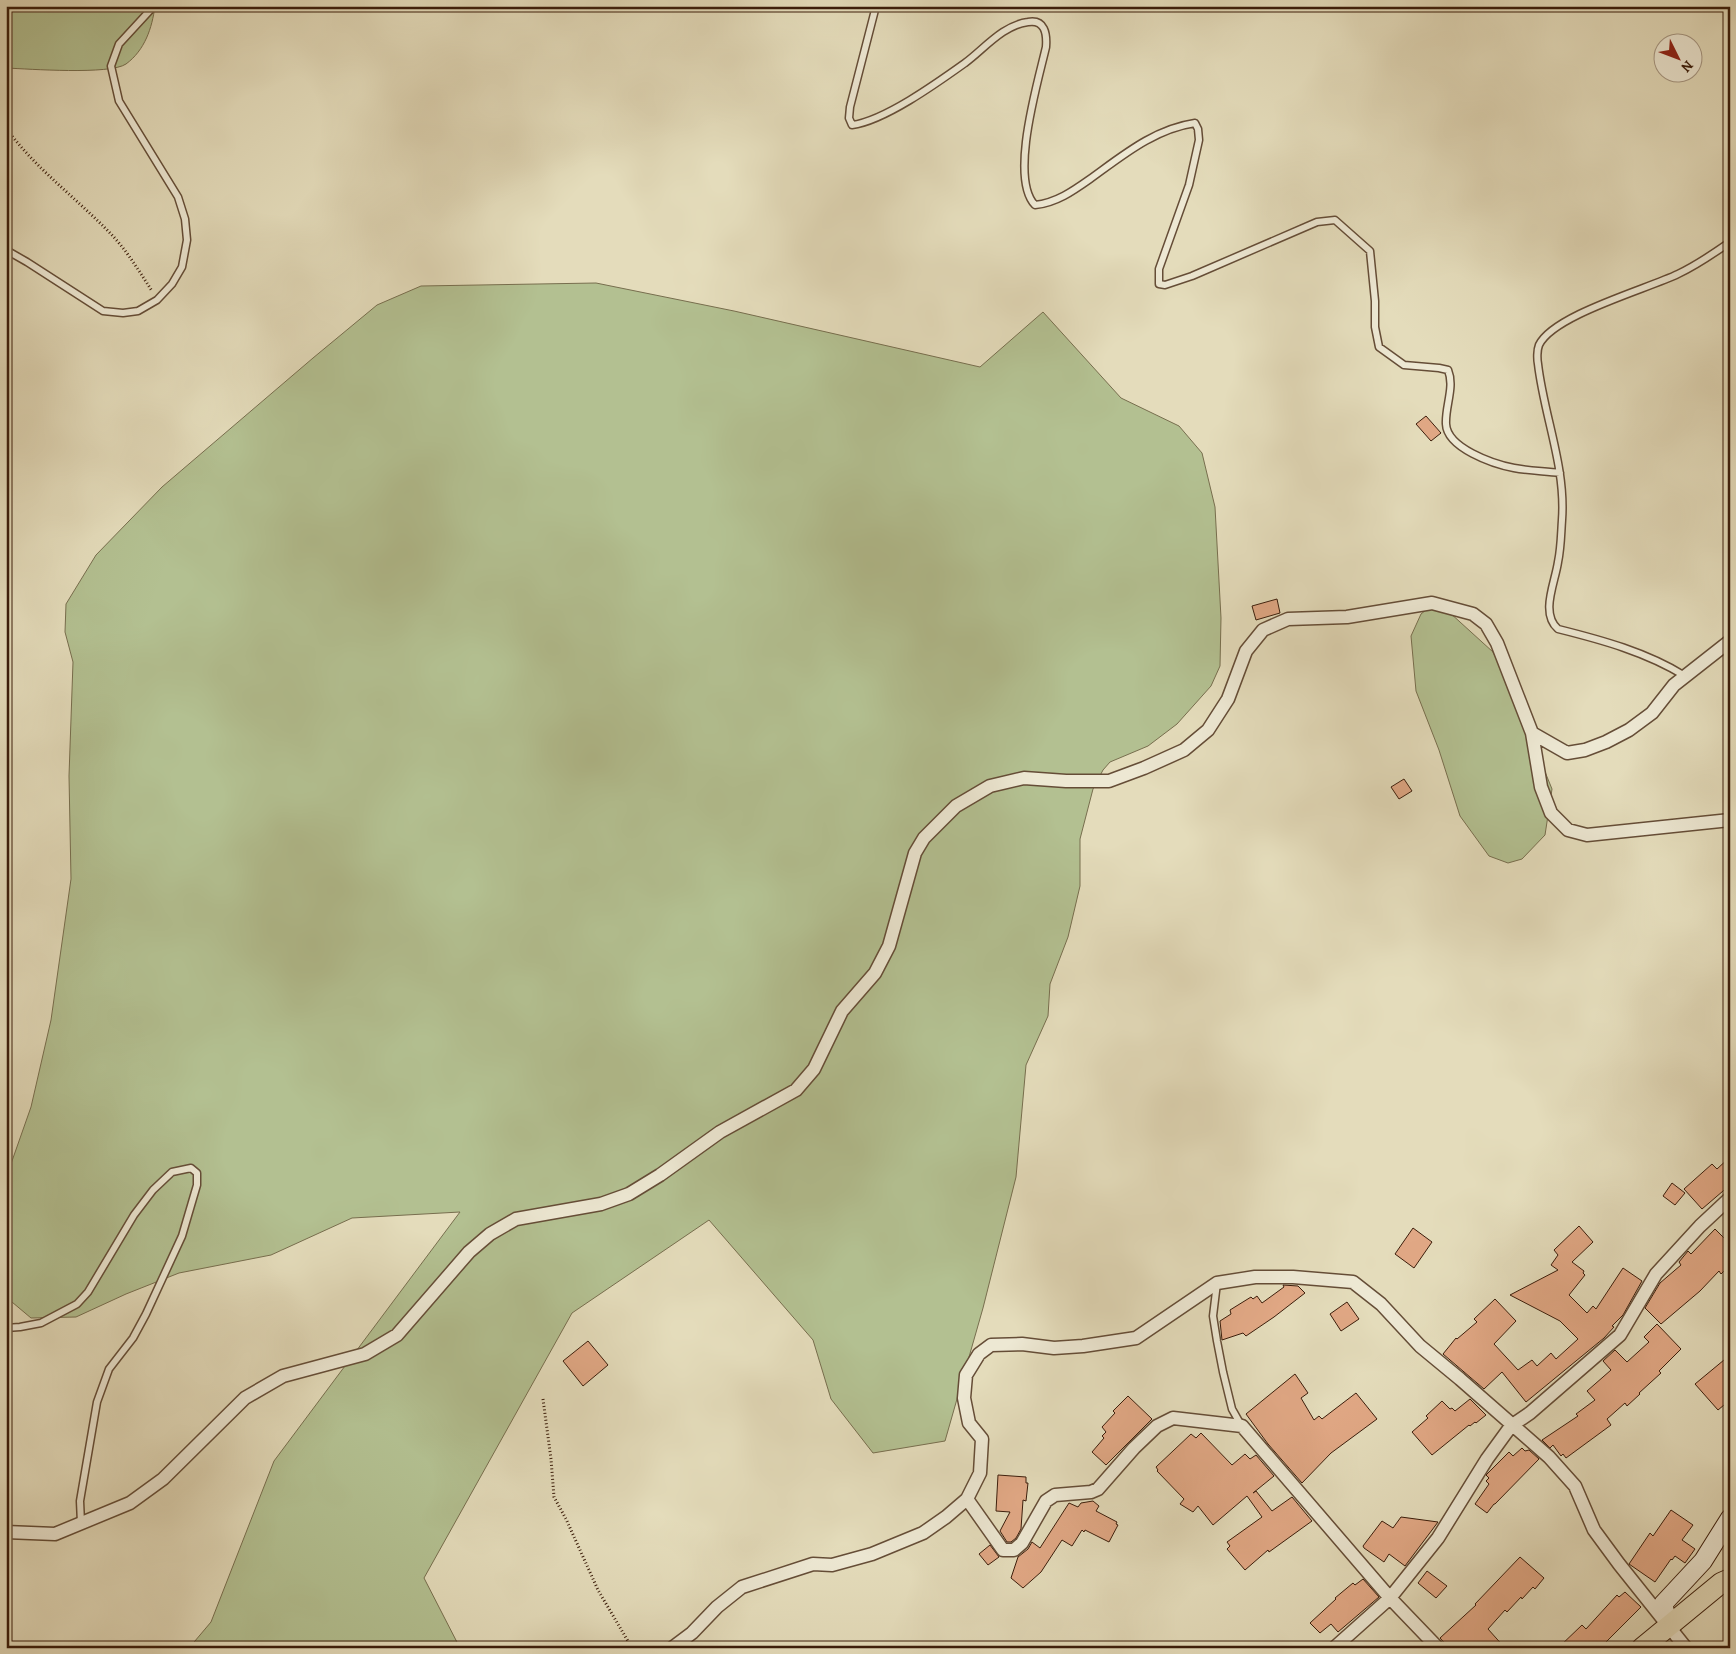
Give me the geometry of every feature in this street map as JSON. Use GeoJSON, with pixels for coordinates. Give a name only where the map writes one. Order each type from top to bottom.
{"type":"FeatureCollection","features":[{"type":"Feature","properties":{"kind":"main road"},"geometry":{"type":"LineString","coordinates":[[1642,1648],[1721,1583],[1730,1579]]}},
{"type":"Feature","properties":{"kind":"street"},"geometry":{"type":"LineString","coordinates":[[6,1532],[55,1534],[130,1503],[163,1479],[245,1398],[283,1376],[365,1354],[398,1335],[469,1252],[490,1234],[516,1219],[601,1204],[629,1194],[660,1175],[720,1132],[796,1090],[814,1069],[842,1011],[874,973],[889,946],[915,853],[924,838],[956,806],[990,786],[1024,778],[1066,781],[1109,780],[1144,768],[1184,750],[1208,730],[1228,699],[1246,651],[1263,630],[1288,619],[1347,617],[1432,603],[1473,614],[1486,624],[1496,643],[1532,732],[1541,787],[1551,813],[1568,830],[1587,835],[1730,820]]}},
{"type":"Feature","properties":{"kind":"street"},"geometry":{"type":"LineString","coordinates":[[1532,732],[1567,753],[1584,750],[1629,730],[1652,713],[1674,685],[1730,641]]}},
{"type":"Feature","properties":{"kind":"street"},"geometry":{"type":"LineString","coordinates":[[1334,1648],[1390,1598],[1438,1538],[1487,1459],[1511,1426],[1530,1413],[1620,1335],[1656,1274],[1700,1226],[1730,1198]]}},
{"type":"Feature","properties":{"kind":"street"},"geometry":{"type":"LineString","coordinates":[[672,1648],[692,1633],[717,1606],[742,1587],[814,1564],[832,1565],[872,1554],[923,1533],[967,1500],[980,1473],[982,1439],[969,1422],[964,1398],[966,1375],[979,1354],[990,1345],[1022,1344],[1054,1348],[1083,1346],[1136,1338],[1217,1283],[1255,1277],[1354,1282],[1381,1304],[1420,1346],[1548,1457],[1575,1486],[1594,1530],[1686,1648]]}},
{"type":"Feature","properties":{"kind":"street"},"geometry":{"type":"LineString","coordinates":[[967,1500],[1003,1550],[1014,1550],[1022,1543],[1046,1501],[1054,1495],[1091,1492],[1098,1489],[1134,1448],[1157,1426],[1173,1418],[1242,1426],[1390,1598],[1438,1648]]}},
{"type":"Feature","properties":{"kind":"street"},"geometry":{"type":"LineString","coordinates":[[1669,1626],[1663,1604],[1702,1561],[1730,1518]]}},
{"type":"Feature","properties":{"kind":"lane"},"geometry":{"type":"LineString","coordinates":[[6,250],[103,311],[123,313],[138,310],[157,300],[172,284],[182,267],[187,240],[185,219],[178,197],[119,102],[111,66],[118,44],[154,6]]}},
{"type":"Feature","properties":{"kind":"lane"},"geometry":{"type":"LineString","coordinates":[[876,6],[850,107],[849,118],[852,126],[863,124],[899,106],[964,63],[1011,28],[1028,22],[1038,22],[1044,27],[1047,36],[1026,128],[1024,178],[1029,199],[1035,206],[1044,205],[1068,194],[1158,134],[1182,125],[1195,123],[1198,129],[1199,140],[1190,185],[1161,262],[1159,284],[1165,285],[1192,276],[1317,222],[1335,220],[1370,251],[1375,301],[1374,327],[1379,347],[1404,365],[1448,370],[1451,378],[1446,424],[1449,435],[1459,445],[1479,456],[1513,468],[1560,473]]}},
{"type":"Feature","properties":{"kind":"lane"},"geometry":{"type":"LineString","coordinates":[[1686,676],[1664,663],[1615,644],[1558,629],[1552,623],[1549,612],[1558,561],[1562,517],[1560,473],[1542,390],[1537,361],[1538,346],[1544,337],[1568,319],[1679,274],[1730,242]]}},
{"type":"Feature","properties":{"kind":"lane"},"geometry":{"type":"LineString","coordinates":[[6,1328],[20,1328],[42,1323],[77,1304],[88,1292],[134,1215],[152,1190],[172,1172],[191,1168],[197,1173],[197,1185],[182,1236],[146,1314],[132,1338],[109,1370],[97,1402],[80,1501],[81,1523]]}},
{"type":"Feature","properties":{"kind":"lane"},"geometry":{"type":"LineString","coordinates":[[1217,1283],[1213,1316],[1222,1372],[1232,1409],[1242,1426]]}},
{"type":"Feature","properties":{"kind":"path"},"geometry":{"type":"LineString","coordinates":[[6,128],[18,145],[60,188],[110,233],[136,266],[157,300]]}},
{"type":"Feature","properties":{"kind":"path"},"geometry":{"type":"LineString","coordinates":[[543,1399],[554,1497],[598,1590],[632,1648]]}},
{"type":"Feature","properties":{"kind":"green space"},"geometry":{"type":"Polygon","coordinates":[[[6,6],[155,6],[152,22],[143,45],[126,64],[104,69],[69,70],[6,68],[6,6]]]}},
{"type":"Feature","properties":{"kind":"green space"},"geometry":{"type":"Polygon","coordinates":[[[596,283],[734,311],[980,367],[1043,312],[1121,398],[1179,426],[1202,453],[1215,507],[1221,618],[1220,666],[1211,686],[1177,724],[1148,746],[1110,762],[1103,770],[1093,789],[1080,839],[1080,886],[1068,937],[1050,984],[1048,1016],[1026,1065],[1016,1177],[983,1308],[945,1441],[873,1453],[831,1399],[813,1340],[709,1220],[572,1313],[424,1578],[460,1648],[189,1648],[211,1622],[274,1461],[460,1212],[352,1218],[271,1255],[179,1273],[126,1294],[76,1317],[31,1318],[6,1297],[6,1178],[31,1107],[51,1020],[71,879],[69,776],[73,662],[65,632],[66,604],[96,555],[162,487],[377,305],[421,286],[596,283]]]}},
{"type":"Feature","properties":{"kind":"green space"},"geometry":{"type":"Polygon","coordinates":[[[1438,602],[1493,652],[1510,686],[1552,789],[1545,835],[1522,859],[1508,863],[1489,856],[1460,816],[1439,750],[1416,691],[1411,636],[1421,614],[1438,602]]]}},
{"type":"Feature","properties":{"kind":"building"},"geometry":{"type":"Polygon","coordinates":[[[1426,416],[1441,433],[1431,441],[1416,424],[1426,416]]]}},
{"type":"Feature","properties":{"kind":"building"},"geometry":{"type":"Polygon","coordinates":[[[1277,599],[1280,613],[1256,620],[1252,606],[1277,599]]]}},
{"type":"Feature","properties":{"kind":"building"},"geometry":{"type":"Polygon","coordinates":[[[1404,779],[1412,791],[1399,799],[1391,787],[1404,779]]]}},
{"type":"Feature","properties":{"kind":"building"},"geometry":{"type":"Polygon","coordinates":[[[1730,1157],[1730,1185],[1702,1209],[1684,1189],[1712,1164],[1717,1169],[1730,1157]]]}},
{"type":"Feature","properties":{"kind":"building"},"geometry":{"type":"Polygon","coordinates":[[[1672,1183],[1685,1193],[1675,1205],[1663,1196],[1672,1183]]]}},
{"type":"Feature","properties":{"kind":"building"},"geometry":{"type":"Polygon","coordinates":[[[1579,1226],[1593,1242],[1572,1262],[1584,1271],[1585,1275],[1569,1295],[1587,1313],[1593,1306],[1596,1309],[1623,1268],[1642,1281],[1623,1315],[1604,1338],[1526,1402],[1502,1372],[1484,1389],[1443,1354],[1456,1338],[1477,1322],[1474,1319],[1495,1299],[1516,1321],[1494,1344],[1518,1370],[1532,1360],[1537,1366],[1551,1353],[1556,1359],[1578,1339],[1560,1321],[1510,1295],[1558,1270],[1551,1265],[1558,1255],[1554,1250],[1579,1226]]]}},
{"type":"Feature","properties":{"kind":"building"},"geometry":{"type":"Polygon","coordinates":[[[1413,1228],[1432,1242],[1414,1268],[1395,1254],[1413,1228]]]}},
{"type":"Feature","properties":{"kind":"building"},"geometry":{"type":"Polygon","coordinates":[[[1715,1229],[1730,1244],[1730,1265],[1721,1274],[1719,1271],[1700,1291],[1661,1324],[1645,1308],[1660,1283],[1681,1265],[1679,1262],[1688,1251],[1691,1254],[1715,1229]]]}},
{"type":"Feature","properties":{"kind":"building"},"geometry":{"type":"Polygon","coordinates":[[[1283,1285],[1298,1286],[1305,1293],[1246,1336],[1243,1333],[1222,1340],[1220,1321],[1231,1314],[1230,1310],[1251,1297],[1253,1299],[1257,1296],[1262,1303],[1284,1287],[1283,1285]]]}},
{"type":"Feature","properties":{"kind":"building"},"geometry":{"type":"Polygon","coordinates":[[[1347,1302],[1359,1319],[1341,1331],[1330,1314],[1347,1302]]]}},
{"type":"Feature","properties":{"kind":"building"},"geometry":{"type":"Polygon","coordinates":[[[1657,1324],[1681,1349],[1659,1371],[1661,1373],[1627,1406],[1625,1403],[1607,1419],[1611,1425],[1566,1458],[1563,1454],[1561,1456],[1553,1445],[1550,1448],[1542,1440],[1578,1416],[1576,1414],[1595,1400],[1587,1391],[1611,1370],[1603,1361],[1615,1350],[1627,1362],[1649,1342],[1644,1337],[1657,1324]]]}},
{"type":"Feature","properties":{"kind":"building"},"geometry":{"type":"Polygon","coordinates":[[[588,1341],[608,1365],[583,1386],[563,1361],[588,1341]]]}},
{"type":"Feature","properties":{"kind":"building"},"geometry":{"type":"Polygon","coordinates":[[[1730,1355],[1730,1400],[1718,1410],[1695,1384],[1730,1355]]]}},
{"type":"Feature","properties":{"kind":"building"},"geometry":{"type":"Polygon","coordinates":[[[1295,1374],[1308,1393],[1301,1398],[1314,1420],[1319,1416],[1322,1419],[1356,1393],[1377,1419],[1331,1453],[1302,1483],[1268,1444],[1246,1414],[1295,1374]]]}},
{"type":"Feature","properties":{"kind":"building"},"geometry":{"type":"Polygon","coordinates":[[[1128,1396],[1152,1419],[1106,1465],[1092,1452],[1104,1438],[1102,1436],[1106,1432],[1102,1427],[1115,1413],[1113,1411],[1128,1396]]]}},
{"type":"Feature","properties":{"kind":"building"},"geometry":{"type":"Polygon","coordinates":[[[1470,1399],[1486,1415],[1476,1423],[1469,1425],[1432,1455],[1412,1432],[1428,1418],[1426,1416],[1442,1401],[1455,1411],[1470,1399]]]}},
{"type":"Feature","properties":{"kind":"building"},"geometry":{"type":"Polygon","coordinates":[[[1201,1433],[1232,1465],[1245,1454],[1250,1459],[1256,1455],[1274,1476],[1253,1493],[1256,1491],[1272,1511],[1292,1497],[1312,1521],[1269,1552],[1268,1550],[1245,1570],[1227,1549],[1230,1546],[1227,1542],[1262,1517],[1247,1496],[1213,1525],[1198,1506],[1193,1512],[1180,1504],[1184,1499],[1157,1471],[1156,1467],[1191,1434],[1196,1438],[1201,1433]]]}},
{"type":"Feature","properties":{"kind":"building"},"geometry":{"type":"Polygon","coordinates":[[[1522,1448],[1525,1451],[1529,1450],[1539,1459],[1487,1513],[1475,1504],[1489,1484],[1486,1481],[1489,1478],[1486,1475],[1509,1452],[1513,1456],[1522,1448]]]}},
{"type":"Feature","properties":{"kind":"building"},"geometry":{"type":"Polygon","coordinates":[[[998,1475],[1026,1477],[1026,1483],[1028,1483],[1026,1501],[1023,1500],[1021,1529],[1016,1538],[1011,1542],[1007,1542],[1000,1531],[1010,1512],[996,1511],[998,1475]]]}},
{"type":"Feature","properties":{"kind":"building"},"geometry":{"type":"Polygon","coordinates":[[[1093,1501],[1099,1506],[1096,1511],[1117,1522],[1116,1524],[1118,1525],[1109,1542],[1082,1530],[1072,1546],[1062,1540],[1041,1572],[1023,1588],[1011,1578],[1018,1557],[1028,1549],[1032,1542],[1040,1548],[1069,1503],[1078,1507],[1081,1503],[1093,1501]]]}},
{"type":"Feature","properties":{"kind":"building"},"geometry":{"type":"Polygon","coordinates":[[[1671,1510],[1693,1525],[1682,1540],[1695,1549],[1685,1563],[1675,1556],[1671,1559],[1655,1582],[1629,1564],[1650,1533],[1653,1536],[1671,1510]]]}},
{"type":"Feature","properties":{"kind":"building"},"geometry":{"type":"Polygon","coordinates":[[[1401,1517],[1438,1522],[1405,1566],[1389,1554],[1384,1562],[1363,1546],[1382,1521],[1393,1528],[1401,1517]]]}},
{"type":"Feature","properties":{"kind":"building"},"geometry":{"type":"Polygon","coordinates":[[[990,1545],[999,1557],[988,1565],[979,1554],[990,1545]]]}},
{"type":"Feature","properties":{"kind":"building"},"geometry":{"type":"Polygon","coordinates":[[[1520,1557],[1544,1578],[1535,1589],[1533,1587],[1507,1612],[1505,1610],[1488,1629],[1505,1648],[1449,1648],[1440,1638],[1476,1605],[1520,1557]]]}},
{"type":"Feature","properties":{"kind":"building"},"geometry":{"type":"Polygon","coordinates":[[[1427,1571],[1447,1586],[1436,1598],[1418,1583],[1427,1571]]]}},
{"type":"Feature","properties":{"kind":"building"},"geometry":{"type":"Polygon","coordinates":[[[1363,1579],[1379,1597],[1338,1632],[1331,1624],[1320,1633],[1310,1623],[1353,1583],[1355,1585],[1363,1579]]]}},
{"type":"Feature","properties":{"kind":"building"},"geometry":{"type":"Polygon","coordinates":[[[1625,1592],[1641,1607],[1600,1648],[1558,1648],[1582,1625],[1586,1629],[1617,1595],[1619,1597],[1625,1592]]]}}]}
